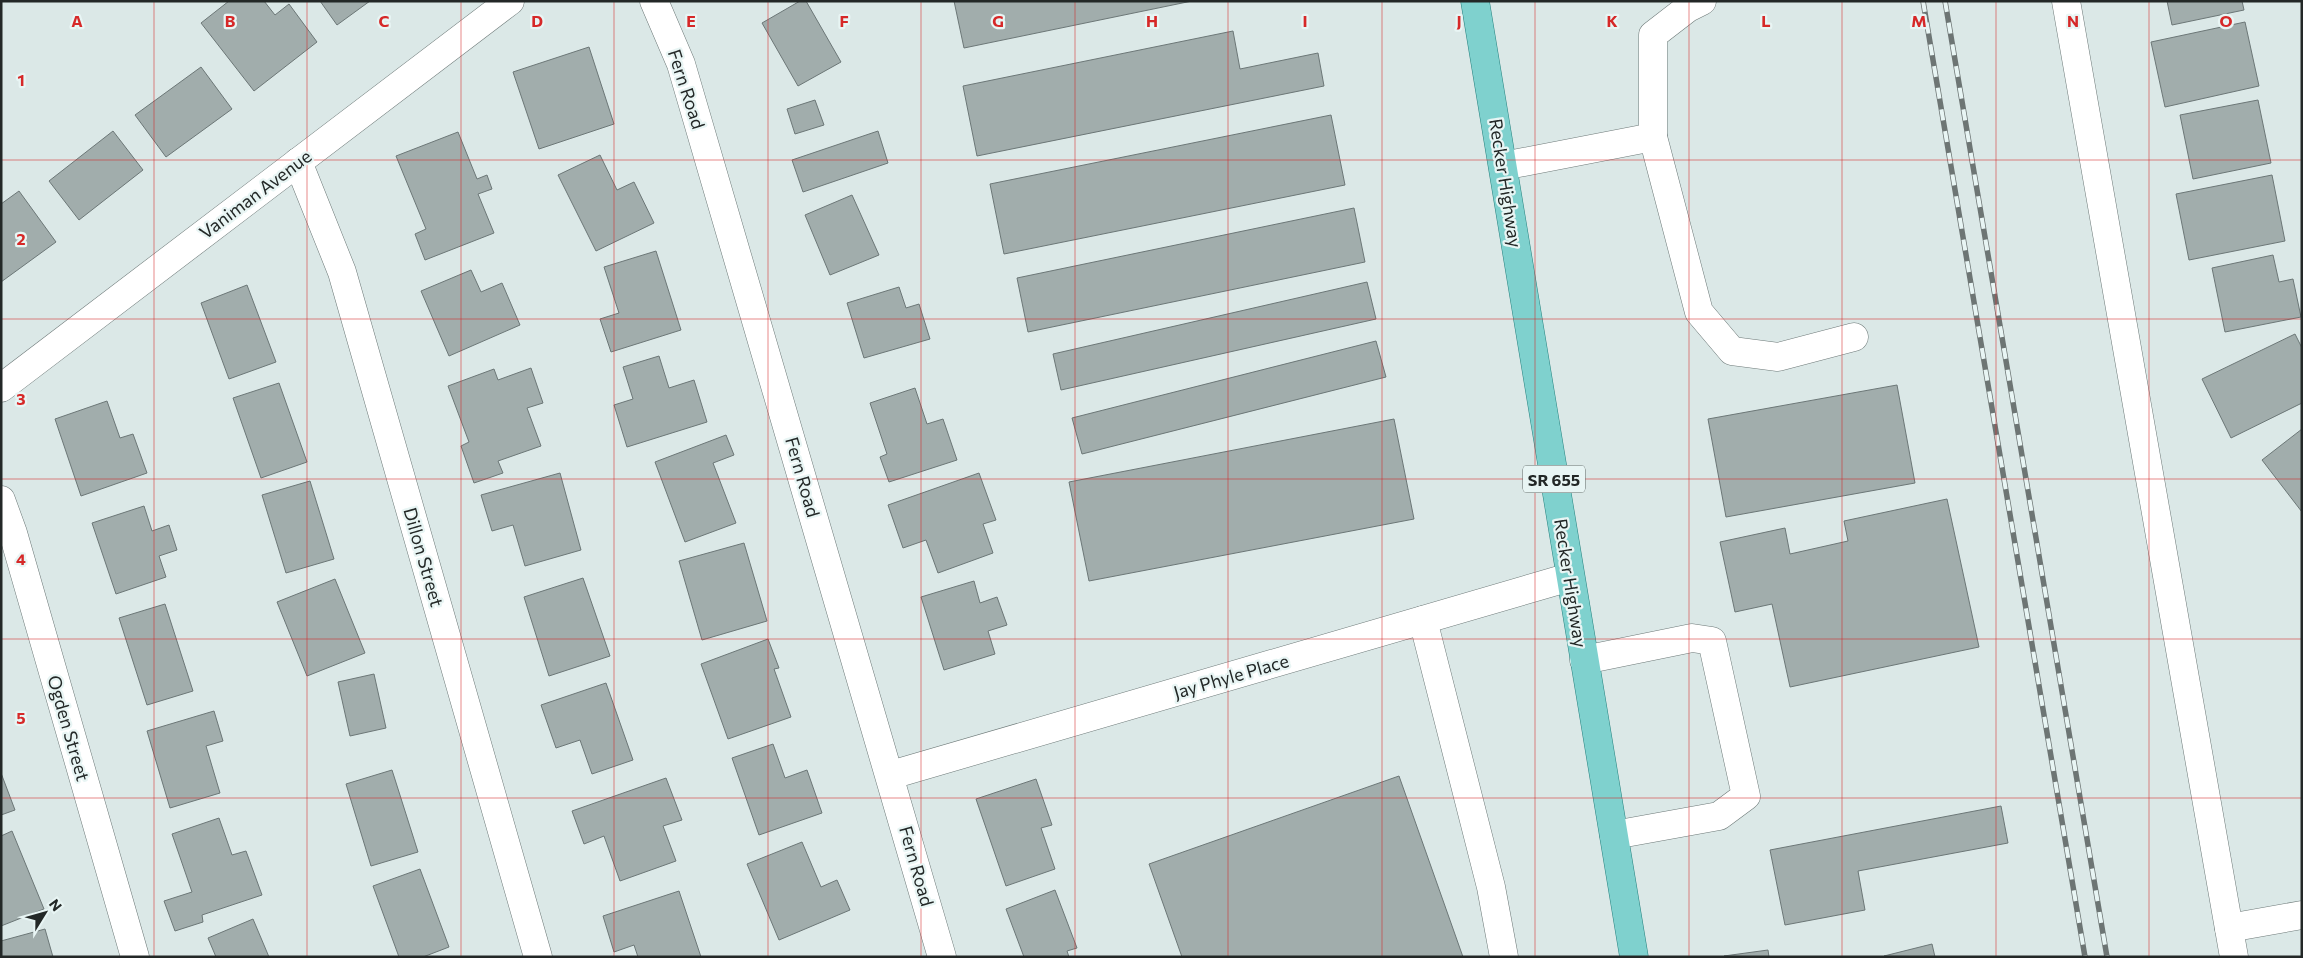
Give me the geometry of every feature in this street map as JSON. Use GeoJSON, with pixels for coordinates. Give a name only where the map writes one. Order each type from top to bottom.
{"type":"FeatureCollection","features":[{"type":"Feature","properties":{"kind":"main road","name":"Recker Highway"},"geometry":{"type":"LineString","coordinates":[[1475,1],[1634,957]]}},
{"type":"Feature","properties":{"kind":"street","name":"Vaniman Avenue"},"geometry":{"type":"LineString","coordinates":[[1,388],[510,1]]}},
{"type":"Feature","properties":{"kind":"street","name":"Fern Road"},"geometry":{"type":"LineString","coordinates":[[654,1],[682,64],[891,775],[942,957]]}},
{"type":"Feature","properties":{"kind":"street"},"geometry":{"type":"LineString","coordinates":[[1702,1],[1688,8],[1653,35],[1653,137],[1699,312],[1732,352],[1778,357],[1854,337]]}},
{"type":"Feature","properties":{"kind":"street"},"geometry":{"type":"LineString","coordinates":[[2066,1],[2234,957]]}},
{"type":"Feature","properties":{"kind":"street"},"geometry":{"type":"LineString","coordinates":[[1503,166],[1653,137]]}},
{"type":"Feature","properties":{"kind":"street","name":"Dillon Street"},"geometry":{"type":"LineString","coordinates":[[298,162],[342,272],[538,957]]}},
{"type":"Feature","properties":{"kind":"street","name":"Ogden Street"},"geometry":{"type":"LineString","coordinates":[[1,500],[13,533],[136,957]]}},
{"type":"Feature","properties":{"kind":"street","name":"Jay Phyle Place"},"geometry":{"type":"LineString","coordinates":[[891,775],[1570,577]]}},
{"type":"Feature","properties":{"kind":"street"},"geometry":{"type":"LineString","coordinates":[[1423,620],[1491,887],[1504,957]]}},
{"type":"Feature","properties":{"kind":"street"},"geometry":{"type":"LineString","coordinates":[[1584,660],[1692,638],[1712,641],[1746,796],[1719,816],[1614,835]]}},
{"type":"Feature","properties":{"kind":"street"},"geometry":{"type":"LineString","coordinates":[[2229,928],[2302,915]]}},
{"type":"Feature","properties":{"kind":"building"},"geometry":{"type":"Polygon","coordinates":[[[229,1],[264,1],[275,15],[289,4],[317,42],[254,91],[201,23],[229,1]]]}},
{"type":"Feature","properties":{"kind":"building"},"geometry":{"type":"Polygon","coordinates":[[[320,1],[370,1],[337,25],[320,1]]]}},
{"type":"Feature","properties":{"kind":"building"},"geometry":{"type":"Polygon","coordinates":[[[800,1],[806,1],[841,62],[798,86],[762,23],[800,1]]]}},
{"type":"Feature","properties":{"kind":"building"},"geometry":{"type":"Polygon","coordinates":[[[954,1],[1192,1],[964,48],[954,1]]]}},
{"type":"Feature","properties":{"kind":"building"},"geometry":{"type":"Polygon","coordinates":[[[2167,1],[2242,1],[2244,10],[2172,25],[2167,1]]]}},
{"type":"Feature","properties":{"kind":"building"},"geometry":{"type":"Polygon","coordinates":[[[2245,22],[2259,86],[2165,107],[2151,42],[2245,22]]]}},
{"type":"Feature","properties":{"kind":"building"},"geometry":{"type":"Polygon","coordinates":[[[1233,31],[1240,69],[1318,53],[1324,86],[977,156],[963,86],[1233,31]]]}},
{"type":"Feature","properties":{"kind":"building"},"geometry":{"type":"Polygon","coordinates":[[[589,47],[614,124],[539,149],[513,72],[589,47]]]}},
{"type":"Feature","properties":{"kind":"building"},"geometry":{"type":"Polygon","coordinates":[[[201,67],[232,109],[166,157],[135,115],[201,67]]]}},
{"type":"Feature","properties":{"kind":"building"},"geometry":{"type":"Polygon","coordinates":[[[815,100],[824,125],[795,134],[787,109],[815,100]]]}},
{"type":"Feature","properties":{"kind":"building"},"geometry":{"type":"Polygon","coordinates":[[[2258,100],[2271,163],[2193,179],[2180,115],[2258,100]]]}},
{"type":"Feature","properties":{"kind":"building"},"geometry":{"type":"Polygon","coordinates":[[[1331,115],[1345,185],[1004,254],[990,184],[1331,115]]]}},
{"type":"Feature","properties":{"kind":"building"},"geometry":{"type":"Polygon","coordinates":[[[113,131],[143,170],[79,220],[49,181],[113,131]]]}},
{"type":"Feature","properties":{"kind":"building"},"geometry":{"type":"Polygon","coordinates":[[[878,131],[888,163],[803,192],[792,160],[878,131]]]}},
{"type":"Feature","properties":{"kind":"building"},"geometry":{"type":"Polygon","coordinates":[[[458,132],[477,179],[487,175],[492,189],[478,194],[494,233],[425,260],[415,234],[426,229],[396,156],[458,132]]]}},
{"type":"Feature","properties":{"kind":"building"},"geometry":{"type":"Polygon","coordinates":[[[600,155],[617,190],[634,182],[654,223],[596,251],[558,175],[600,155]]]}},
{"type":"Feature","properties":{"kind":"building"},"geometry":{"type":"Polygon","coordinates":[[[2272,175],[2285,241],[2189,260],[2176,194],[2272,175]]]}},
{"type":"Feature","properties":{"kind":"building"},"geometry":{"type":"Polygon","coordinates":[[[19,191],[56,242],[1,282],[1,204],[19,191]]]}},
{"type":"Feature","properties":{"kind":"building"},"geometry":{"type":"Polygon","coordinates":[[[852,195],[879,255],[830,275],[805,215],[852,195]]]}},
{"type":"Feature","properties":{"kind":"building"},"geometry":{"type":"Polygon","coordinates":[[[1354,208],[1365,262],[1028,332],[1017,278],[1354,208]]]}},
{"type":"Feature","properties":{"kind":"building"},"geometry":{"type":"Polygon","coordinates":[[[656,251],[681,330],[611,352],[600,319],[619,313],[604,267],[656,251]]]}},
{"type":"Feature","properties":{"kind":"building"},"geometry":{"type":"Polygon","coordinates":[[[2273,255],[2279,282],[2293,279],[2301,317],[2225,332],[2212,268],[2273,255]]]}},
{"type":"Feature","properties":{"kind":"building"},"geometry":{"type":"Polygon","coordinates":[[[471,270],[481,292],[502,283],[520,325],[449,356],[421,291],[471,270]]]}},
{"type":"Feature","properties":{"kind":"building"},"geometry":{"type":"Polygon","coordinates":[[[1367,282],[1376,319],[1061,390],[1053,354],[1367,282]]]}},
{"type":"Feature","properties":{"kind":"building"},"geometry":{"type":"Polygon","coordinates":[[[247,285],[276,362],[229,379],[201,303],[247,285]]]}},
{"type":"Feature","properties":{"kind":"building"},"geometry":{"type":"Polygon","coordinates":[[[899,287],[906,308],[919,304],[930,339],[864,358],[847,303],[899,287]]]}},
{"type":"Feature","properties":{"kind":"building"},"geometry":{"type":"Polygon","coordinates":[[[2295,334],[2302,348],[2302,403],[2231,438],[2202,379],[2295,334]]]}},
{"type":"Feature","properties":{"kind":"building"},"geometry":{"type":"Polygon","coordinates":[[[1376,341],[1386,377],[1082,454],[1072,418],[1376,341]]]}},
{"type":"Feature","properties":{"kind":"building"},"geometry":{"type":"Polygon","coordinates":[[[659,356],[669,388],[694,380],[707,422],[627,447],[614,405],[633,399],[623,367],[659,356]]]}},
{"type":"Feature","properties":{"kind":"building"},"geometry":{"type":"Polygon","coordinates":[[[531,368],[543,403],[527,408],[541,446],[498,461],[503,473],[474,483],[461,446],[469,442],[448,386],[494,369],[498,380],[531,368]]]}},
{"type":"Feature","properties":{"kind":"building"},"geometry":{"type":"Polygon","coordinates":[[[279,383],[307,462],[261,478],[233,398],[279,383]]]}},
{"type":"Feature","properties":{"kind":"building"},"geometry":{"type":"Polygon","coordinates":[[[1897,385],[1915,483],[1726,517],[1708,419],[1897,385]]]}},
{"type":"Feature","properties":{"kind":"building"},"geometry":{"type":"Polygon","coordinates":[[[915,388],[927,424],[943,419],[957,460],[889,482],[880,457],[887,454],[870,403],[915,388]]]}},
{"type":"Feature","properties":{"kind":"building"},"geometry":{"type":"Polygon","coordinates":[[[107,401],[120,438],[133,434],[147,473],[81,496],[55,419],[107,401]]]}},
{"type":"Feature","properties":{"kind":"building"},"geometry":{"type":"Polygon","coordinates":[[[1394,419],[1414,519],[1089,581],[1069,482],[1394,419]]]}},
{"type":"Feature","properties":{"kind":"building"},"geometry":{"type":"Polygon","coordinates":[[[2302,429],[2302,512],[2262,460],[2302,429]]]}},
{"type":"Feature","properties":{"kind":"building"},"geometry":{"type":"Polygon","coordinates":[[[726,435],[734,455],[713,463],[736,523],[685,542],[655,462],[726,435]]]}},
{"type":"Feature","properties":{"kind":"building"},"geometry":{"type":"Polygon","coordinates":[[[560,473],[581,550],[525,566],[513,525],[492,531],[481,495],[560,473]]]}},
{"type":"Feature","properties":{"kind":"building"},"geometry":{"type":"Polygon","coordinates":[[[979,473],[996,520],[983,524],[993,553],[938,573],[926,540],[903,548],[888,505],[979,473]]]}},
{"type":"Feature","properties":{"kind":"building"},"geometry":{"type":"Polygon","coordinates":[[[310,481],[334,559],[286,573],[262,495],[310,481]]]}},
{"type":"Feature","properties":{"kind":"building"},"geometry":{"type":"Polygon","coordinates":[[[1947,499],[1979,647],[1790,687],[1772,604],[1735,612],[1720,542],[1785,528],[1790,554],[1848,541],[1844,521],[1947,499]]]}},
{"type":"Feature","properties":{"kind":"building"},"geometry":{"type":"Polygon","coordinates":[[[144,506],[152,531],[169,525],[177,550],[159,556],[166,577],[116,594],[92,523],[144,506]]]}},
{"type":"Feature","properties":{"kind":"building"},"geometry":{"type":"Polygon","coordinates":[[[744,543],[767,621],[702,640],[679,561],[744,543]]]}},
{"type":"Feature","properties":{"kind":"building"},"geometry":{"type":"Polygon","coordinates":[[[583,578],[610,656],[549,676],[524,597],[583,578]]]}},
{"type":"Feature","properties":{"kind":"building"},"geometry":{"type":"Polygon","coordinates":[[[335,579],[365,653],[307,676],[277,602],[335,579]]]}},
{"type":"Feature","properties":{"kind":"building"},"geometry":{"type":"Polygon","coordinates":[[[974,581],[980,603],[997,597],[1007,625],[988,631],[995,654],[944,670],[921,597],[974,581]]]}},
{"type":"Feature","properties":{"kind":"building"},"geometry":{"type":"Polygon","coordinates":[[[165,604],[193,691],[147,705],[119,618],[165,604]]]}},
{"type":"Feature","properties":{"kind":"building"},"geometry":{"type":"Polygon","coordinates":[[[768,639],[779,668],[774,669],[791,717],[728,739],[701,664],[768,639]]]}},
{"type":"Feature","properties":{"kind":"building"},"geometry":{"type":"Polygon","coordinates":[[[374,674],[386,728],[350,736],[338,682],[374,674]]]}},
{"type":"Feature","properties":{"kind":"building"},"geometry":{"type":"Polygon","coordinates":[[[606,683],[633,760],[592,774],[580,740],[556,748],[541,705],[606,683]]]}},
{"type":"Feature","properties":{"kind":"building"},"geometry":{"type":"Polygon","coordinates":[[[214,711],[223,741],[206,746],[220,793],[170,808],[147,731],[214,711]]]}},
{"type":"Feature","properties":{"kind":"building"},"geometry":{"type":"Polygon","coordinates":[[[773,744],[785,778],[807,770],[822,813],[759,835],[732,758],[773,744]]]}},
{"type":"Feature","properties":{"kind":"building"},"geometry":{"type":"Polygon","coordinates":[[[392,770],[418,852],[371,866],[346,784],[392,770]]]}},
{"type":"Feature","properties":{"kind":"building"},"geometry":{"type":"Polygon","coordinates":[[[1,773],[15,810],[1,815],[1,773]]]}},
{"type":"Feature","properties":{"kind":"building"},"geometry":{"type":"Polygon","coordinates":[[[1399,776],[1463,957],[1182,957],[1149,864],[1399,776]]]}},
{"type":"Feature","properties":{"kind":"building"},"geometry":{"type":"Polygon","coordinates":[[[666,778],[682,820],[663,826],[676,861],[620,881],[604,836],[584,844],[572,811],[666,778]]]}},
{"type":"Feature","properties":{"kind":"building"},"geometry":{"type":"Polygon","coordinates":[[[1036,779],[1052,825],[1041,828],[1055,869],[1006,886],[976,799],[1036,779]]]}},
{"type":"Feature","properties":{"kind":"building"},"geometry":{"type":"Polygon","coordinates":[[[2001,806],[2008,843],[1858,871],[1865,910],[1785,925],[1770,850],[2001,806]]]}},
{"type":"Feature","properties":{"kind":"building"},"geometry":{"type":"Polygon","coordinates":[[[219,818],[232,855],[246,851],[262,895],[202,915],[203,922],[175,931],[164,901],[192,892],[172,834],[219,818]]]}},
{"type":"Feature","properties":{"kind":"building"},"geometry":{"type":"Polygon","coordinates":[[[12,831],[44,909],[1,926],[1,836],[12,831]]]}},
{"type":"Feature","properties":{"kind":"building"},"geometry":{"type":"Polygon","coordinates":[[[802,842],[821,887],[837,880],[850,910],[779,940],[747,864],[802,842]]]}},
{"type":"Feature","properties":{"kind":"building"},"geometry":{"type":"Polygon","coordinates":[[[420,869],[449,947],[423,957],[399,957],[373,886],[420,869]]]}},
{"type":"Feature","properties":{"kind":"building"},"geometry":{"type":"Polygon","coordinates":[[[1055,890],[1077,948],[1067,951],[1069,957],[1024,957],[1006,909],[1055,890]]]}},
{"type":"Feature","properties":{"kind":"building"},"geometry":{"type":"Polygon","coordinates":[[[679,891],[701,957],[638,957],[634,945],[614,952],[603,916],[679,891]]]}},
{"type":"Feature","properties":{"kind":"building"},"geometry":{"type":"Polygon","coordinates":[[[253,919],[269,957],[216,957],[208,938],[253,919]]]}},
{"type":"Feature","properties":{"kind":"building"},"geometry":{"type":"Polygon","coordinates":[[[45,929],[53,957],[1,957],[1,941],[45,929]]]}},
{"type":"Feature","properties":{"kind":"building"},"geometry":{"type":"Polygon","coordinates":[[[1932,944],[1935,957],[1884,956],[1932,944]]]}},
{"type":"Feature","properties":{"kind":"building"},"geometry":{"type":"Polygon","coordinates":[[[1768,950],[1769,957],[1724,956],[1768,950]]]}},
{"type":"Feature","properties":{"kind":"railway"},"geometry":{"type":"LineString","coordinates":[[1923,1],[2085,957]]}},
{"type":"Feature","properties":{"kind":"railway"},"geometry":{"type":"LineString","coordinates":[[1945,1],[2107,957]]}}]}
